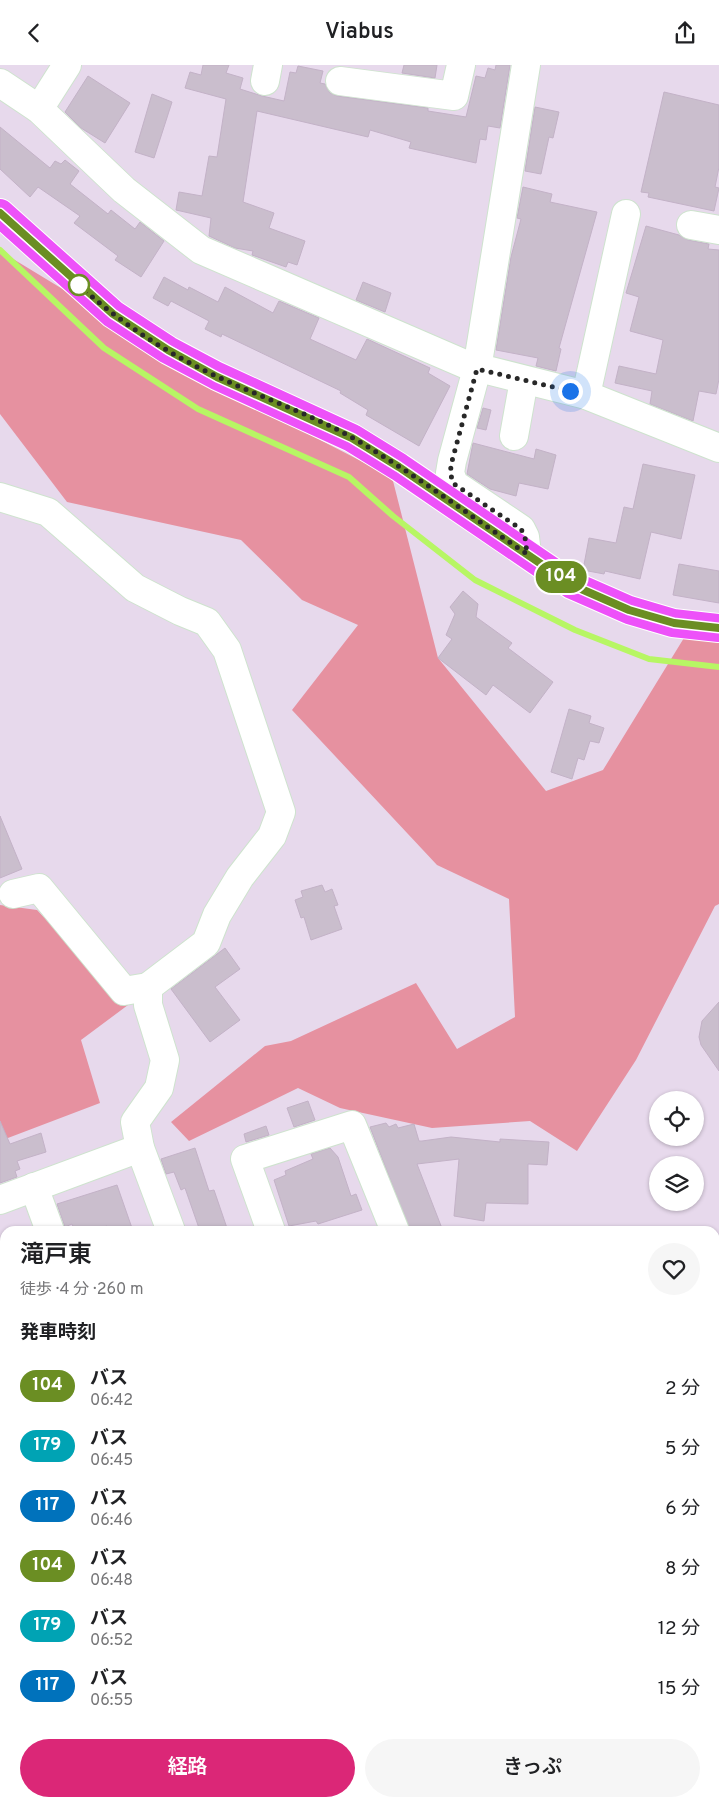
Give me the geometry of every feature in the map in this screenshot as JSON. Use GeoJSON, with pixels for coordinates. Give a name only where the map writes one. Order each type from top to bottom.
{"type":"FeatureCollection","features":[{"type":"Feature","properties":{"kind":"main road"},"geometry":{"type":"LineString","coordinates":[[0,213],[113,314],[168,350],[217,377],[352,438],[399,467],[572,585],[629,610],[674,623],[719,628]]}},
{"type":"Feature","properties":{"kind":"street"},"geometry":{"type":"LineString","coordinates":[[39,109],[67,65]]}},
{"type":"Feature","properties":{"kind":"street"},"geometry":{"type":"LineString","coordinates":[[340,81],[454,96],[461,65]]}},
{"type":"Feature","properties":{"kind":"street"},"geometry":{"type":"LineString","coordinates":[[526,65],[477,369],[450,473],[454,484],[521,529],[525,537],[527,554]]}},
{"type":"Feature","properties":{"kind":"street"},"geometry":{"type":"LineString","coordinates":[[0,83],[39,109],[124,190],[201,250],[477,369],[586,395],[719,448]]}},
{"type":"Feature","properties":{"kind":"street"},"geometry":{"type":"LineString","coordinates":[[586,395],[626,214]]}},
{"type":"Feature","properties":{"kind":"street"},"geometry":{"type":"LineString","coordinates":[[691,225],[719,231]]}},
{"type":"Feature","properties":{"kind":"street"},"geometry":{"type":"LineString","coordinates":[[514,436],[524,380]]}},
{"type":"Feature","properties":{"kind":"street"},"geometry":{"type":"LineString","coordinates":[[0,497],[48,512],[135,588],[207,622],[227,650],[282,812],[272,836],[240,877],[217,915],[206,943],[148,987],[124,991],[39,888],[14,894]]}},
{"type":"Feature","properties":{"kind":"street"},"geometry":{"type":"LineString","coordinates":[[148,987],[148,1005],[165,1060],[159,1088],[135,1122],[140,1148],[169,1226]]}},
{"type":"Feature","properties":{"kind":"street"},"geometry":{"type":"LineString","coordinates":[[269,1226],[246,1159],[352,1125],[393,1226]]}},
{"type":"Feature","properties":{"kind":"street"},"geometry":{"type":"LineString","coordinates":[[0,1200],[140,1148]]}},
{"type":"Feature","properties":{"kind":"street"},"geometry":{"type":"LineString","coordinates":[[34,1187],[48,1226]]}},
{"type":"Feature","properties":{"kind":"shaded area"},"geometry":{"type":"Polygon","coordinates":[[[0,251],[260,409],[392,477],[438,658],[546,791],[603,770],[687,633],[719,637],[719,904],[715,906],[636,1060],[577,1151],[530,1121],[432,1128],[340,1108],[298,1088],[189,1141],[171,1122],[265,1046],[291,1041],[416,983],[457,1049],[515,1017],[509,899],[437,865],[292,710],[358,625],[302,600],[241,540],[67,502],[0,414],[0,251]]]}},
{"type":"Feature","properties":{"kind":"shaded area"},"geometry":{"type":"Polygon","coordinates":[[[0,905],[37,910],[128,1005],[81,1040],[100,1103],[0,1141],[0,905]]]}},
{"type":"Feature","properties":{"kind":"building"},"geometry":{"type":"Polygon","coordinates":[[[203,65],[229,65],[226,73],[243,78],[240,89],[284,101],[290,72],[296,73],[298,66],[323,71],[320,83],[325,84],[330,93],[337,96],[428,108],[428,111],[466,117],[476,76],[485,78],[488,68],[495,70],[496,65],[510,65],[500,128],[488,126],[486,140],[480,139],[476,163],[409,148],[411,142],[370,130],[368,137],[257,111],[243,202],[274,213],[269,228],[305,241],[297,265],[288,262],[286,267],[252,255],[253,251],[235,248],[209,236],[211,218],[176,210],[179,192],[202,196],[209,156],[217,157],[226,99],[185,88],[190,72],[201,75],[203,65]]]}},
{"type":"Feature","properties":{"kind":"building"},"geometry":{"type":"Polygon","coordinates":[[[404,65],[437,65],[435,78],[402,73],[404,65]]]}},
{"type":"Feature","properties":{"kind":"building"},"geometry":{"type":"Polygon","coordinates":[[[88,76],[130,103],[105,143],[81,128],[65,112],[88,76]]]}},
{"type":"Feature","properties":{"kind":"building"},"geometry":{"type":"Polygon","coordinates":[[[664,92],[719,105],[719,167],[715,187],[719,188],[714,211],[648,197],[649,193],[641,192],[664,92]]]}},
{"type":"Feature","properties":{"kind":"building"},"geometry":{"type":"Polygon","coordinates":[[[152,94],[172,102],[154,158],[135,152],[152,94]]]}},
{"type":"Feature","properties":{"kind":"building"},"geometry":{"type":"Polygon","coordinates":[[[535,107],[559,112],[553,138],[549,137],[541,174],[525,171],[535,107]]]}},
{"type":"Feature","properties":{"kind":"building"},"geometry":{"type":"Polygon","coordinates":[[[0,127],[50,168],[55,161],[61,164],[65,160],[79,171],[70,184],[108,214],[111,210],[135,229],[140,222],[164,241],[141,277],[115,260],[118,256],[74,223],[80,216],[38,187],[30,197],[0,169],[0,127]]]}},
{"type":"Feature","properties":{"kind":"building"},"geometry":{"type":"Polygon","coordinates":[[[523,187],[552,194],[550,202],[597,212],[559,348],[561,349],[556,371],[536,366],[538,358],[496,350],[511,257],[521,219],[517,218],[523,187]]]}},
{"type":"Feature","properties":{"kind":"building"},"geometry":{"type":"Polygon","coordinates":[[[646,226],[679,235],[688,240],[709,244],[708,249],[719,250],[719,379],[716,394],[699,391],[693,421],[650,404],[652,391],[615,383],[619,366],[656,374],[663,340],[630,331],[639,297],[626,293],[646,226]]]}},
{"type":"Feature","properties":{"kind":"building"},"geometry":{"type":"Polygon","coordinates":[[[164,277],[188,290],[189,287],[218,302],[225,287],[273,313],[279,301],[319,318],[310,339],[356,360],[367,339],[430,368],[428,373],[450,386],[419,446],[366,415],[368,410],[340,393],[341,391],[222,334],[221,337],[205,329],[209,321],[171,301],[168,306],[153,298],[164,277]]]}},
{"type":"Feature","properties":{"kind":"building"},"geometry":{"type":"Polygon","coordinates":[[[363,282],[391,293],[385,312],[356,300],[363,282]]]}},
{"type":"Feature","properties":{"kind":"building"},"geometry":{"type":"Polygon","coordinates":[[[483,408],[491,410],[486,430],[477,428],[483,408]]]}},
{"type":"Feature","properties":{"kind":"building"},"geometry":{"type":"Polygon","coordinates":[[[473,443],[534,459],[536,449],[556,455],[548,489],[519,483],[516,496],[490,489],[467,474],[473,443]]]}},
{"type":"Feature","properties":{"kind":"building"},"geometry":{"type":"Polygon","coordinates":[[[643,464],[695,475],[681,539],[651,532],[640,579],[605,571],[604,574],[583,570],[589,538],[616,543],[624,507],[633,509],[643,464]]]}},
{"type":"Feature","properties":{"kind":"building"},"geometry":{"type":"Polygon","coordinates":[[[679,564],[719,571],[719,603],[673,595],[679,564]]]}},
{"type":"Feature","properties":{"kind":"building"},"geometry":{"type":"Polygon","coordinates":[[[463,591],[478,604],[476,617],[512,643],[508,648],[553,682],[530,713],[493,685],[486,695],[438,658],[452,639],[446,635],[455,614],[450,607],[463,591]]]}},
{"type":"Feature","properties":{"kind":"building"},"geometry":{"type":"Polygon","coordinates":[[[569,709],[591,716],[589,723],[604,728],[599,743],[590,741],[584,760],[578,758],[572,779],[551,772],[569,709]]]}},
{"type":"Feature","properties":{"kind":"building"},"geometry":{"type":"Polygon","coordinates":[[[0,816],[22,869],[0,878],[0,816]]]}},
{"type":"Feature","properties":{"kind":"building"},"geometry":{"type":"Polygon","coordinates":[[[322,885],[325,892],[332,889],[338,905],[334,906],[342,929],[311,940],[304,917],[301,918],[295,900],[303,897],[301,891],[322,885]]]}},
{"type":"Feature","properties":{"kind":"building"},"geometry":{"type":"Polygon","coordinates":[[[225,948],[240,969],[215,987],[240,1020],[210,1042],[171,989],[225,948]]]}},
{"type":"Feature","properties":{"kind":"building"},"geometry":{"type":"Polygon","coordinates":[[[719,1002],[719,1071],[701,1045],[699,1037],[702,1021],[719,1002]]]}},
{"type":"Feature","properties":{"kind":"building"},"geometry":{"type":"Polygon","coordinates":[[[308,1101],[315,1120],[294,1127],[287,1108],[308,1101]]]}},
{"type":"Feature","properties":{"kind":"building"},"geometry":{"type":"Polygon","coordinates":[[[0,1121],[10,1144],[41,1133],[46,1152],[17,1161],[20,1169],[15,1171],[17,1177],[0,1183],[0,1121]]]}},
{"type":"Feature","properties":{"kind":"building"},"geometry":{"type":"Polygon","coordinates":[[[386,1123],[389,1127],[396,1124],[398,1128],[414,1124],[419,1141],[451,1137],[500,1142],[500,1139],[549,1142],[547,1165],[528,1164],[528,1204],[486,1203],[484,1221],[454,1216],[459,1159],[417,1164],[441,1226],[408,1226],[370,1127],[386,1123]]]}},
{"type":"Feature","properties":{"kind":"building"},"geometry":{"type":"Polygon","coordinates":[[[266,1126],[269,1135],[246,1142],[244,1134],[266,1126]]]}},
{"type":"Feature","properties":{"kind":"building"},"geometry":{"type":"Polygon","coordinates":[[[195,1148],[209,1191],[214,1190],[226,1226],[198,1226],[185,1188],[181,1190],[174,1172],[166,1174],[161,1159],[195,1148]]]}},
{"type":"Feature","properties":{"kind":"building"},"geometry":{"type":"Polygon","coordinates":[[[330,1148],[338,1157],[351,1196],[356,1194],[362,1210],[318,1224],[316,1221],[289,1226],[274,1180],[286,1175],[285,1171],[313,1159],[311,1154],[330,1148]]]}},
{"type":"Feature","properties":{"kind":"building"},"geometry":{"type":"Polygon","coordinates":[[[117,1185],[131,1226],[73,1226],[72,1224],[65,1226],[57,1204],[117,1185]]]}},
{"type":"Feature","properties":{"kind":"waterway"},"geometry":{"type":"LineString","coordinates":[[0,250],[104,348],[198,409],[349,477],[393,516],[475,580],[575,630],[649,659],[719,667]]}},
{"type":"Feature","properties":{"kind":"bus line","name":"104"},"geometry":{"type":"LineString","coordinates":[[0,213],[113,314],[168,350],[217,377],[352,438],[399,467],[572,585],[629,610],[674,623],[719,628]]}},
{"type":"Feature","properties":{"kind":"route"},"geometry":{"type":"LineString","coordinates":[[79,285],[113,314],[168,350],[217,377],[352,438],[399,467],[527,554],[525,537],[521,529],[454,484],[450,473],[452,461],[477,369],[570,391]]}}]}
